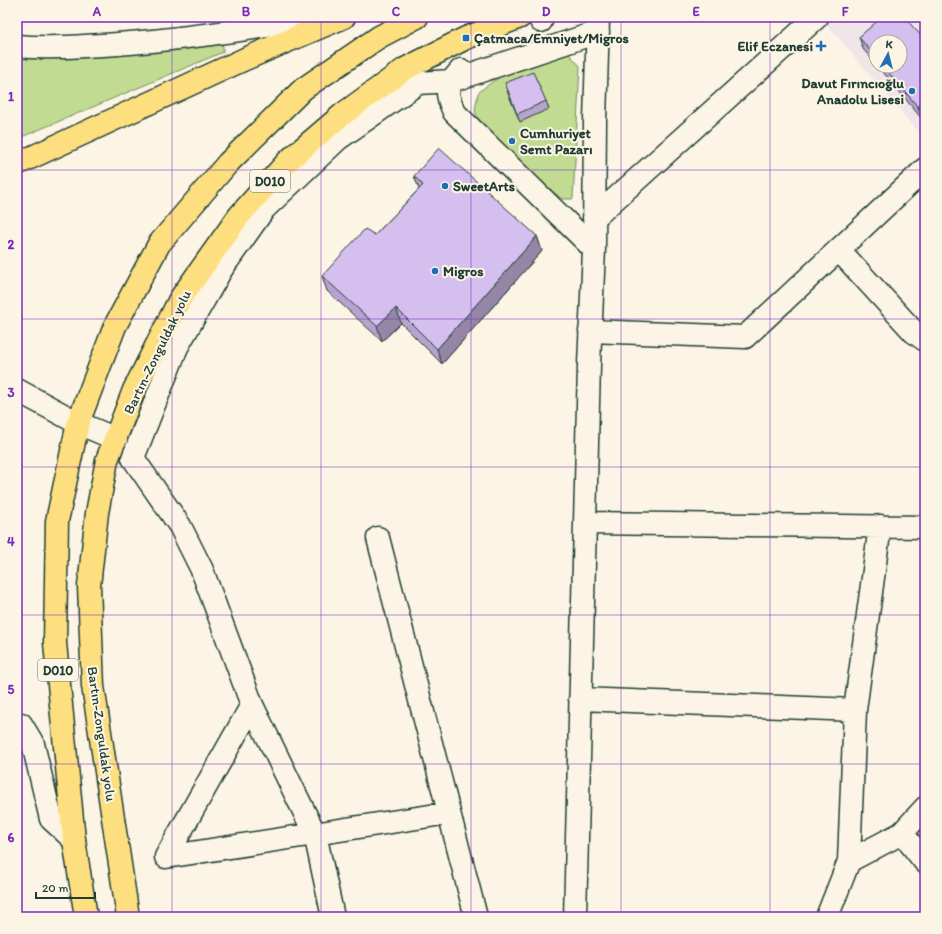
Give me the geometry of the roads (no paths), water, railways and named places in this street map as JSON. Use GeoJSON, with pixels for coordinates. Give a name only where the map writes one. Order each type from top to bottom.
{"type":"FeatureCollection","features":[{"type":"Feature","properties":{"kind":"main road"},"geometry":{"type":"LineString","coordinates":[[17,164],[238,62],[344,17]]}},
{"type":"Feature","properties":{"kind":"main road","name":"D010"},"geometry":{"type":"LineString","coordinates":[[86,917],[74,840],[55,643],[57,521],[78,423],[115,326],[159,244],[228,163],[303,89],[379,37],[417,17]]}},
{"type":"Feature","properties":{"kind":"main road","name":"Bartın-Zonguldak yolu"},"geometry":{"type":"LineString","coordinates":[[128,917],[93,686],[89,586],[97,513],[107,460],[134,390],[180,299],[239,216],[288,161],[343,114],[405,69],[466,38],[533,18]]}},
{"type":"Feature","properties":{"kind":"street"},"geometry":{"type":"LineString","coordinates":[[17,46],[52,48],[169,40],[327,17]]}},
{"type":"Feature","properties":{"kind":"street"},"geometry":{"type":"LineString","coordinates":[[594,218],[817,17]]}},
{"type":"Feature","properties":{"kind":"street"},"geometry":{"type":"LineString","coordinates":[[333,917],[315,834],[252,705],[202,570],[180,526],[133,458],[177,347],[221,270],[264,209],[338,139],[418,83],[451,81],[598,23],[595,121],[594,249],[590,331],[575,917]]}},
{"type":"Feature","properties":{"kind":"street"},"geometry":{"type":"LineString","coordinates":[[451,81],[447,95],[454,112],[594,249]]}},
{"type":"Feature","properties":{"kind":"street"},"geometry":{"type":"LineString","coordinates":[[590,331],[745,337],[925,169]]}},
{"type":"Feature","properties":{"kind":"street"},"geometry":{"type":"LineString","coordinates":[[839,250],[914,332],[925,340]]}},
{"type":"Feature","properties":{"kind":"street"},"geometry":{"type":"LineString","coordinates":[[17,390],[78,423],[116,439]]}},
{"type":"Feature","properties":{"kind":"street"},"geometry":{"type":"LineString","coordinates":[[585,523],[925,527]]}},
{"type":"Feature","properties":{"kind":"street"},"geometry":{"type":"LineString","coordinates":[[827,917],[849,861],[855,710],[880,526]]}},
{"type":"Feature","properties":{"kind":"street"},"geometry":{"type":"LineString","coordinates":[[378,538],[476,917]]}},
{"type":"Feature","properties":{"kind":"street"},"geometry":{"type":"LineString","coordinates":[[580,699],[855,710]]}},
{"type":"Feature","properties":{"kind":"street"},"geometry":{"type":"LineString","coordinates":[[252,705],[166,857],[449,813]]}},
{"type":"Feature","properties":{"kind":"street"},"geometry":{"type":"LineString","coordinates":[[17,724],[21,724],[33,744],[51,819],[74,840]]}},
{"type":"Feature","properties":{"kind":"street"},"geometry":{"type":"LineString","coordinates":[[849,861],[902,833],[925,808]]}},
{"type":"Feature","properties":{"kind":"street"},"geometry":{"type":"LineString","coordinates":[[902,833],[925,862]]}},
{"type":"Feature","properties":{"kind":"place","name":"Çatmaca/Emniyet/Migros"},"geometry":{"type":"Point","coordinates":[466,38]}},
{"type":"Feature","properties":{"kind":"place","name":"Elif Eczanesi"},"geometry":{"type":"Point","coordinates":[821,46]}},
{"type":"Feature","properties":{"kind":"place","name":"Davut Fırıncıoğlu Anadolu Lisesi"},"geometry":{"type":"Point","coordinates":[912,91]}},
{"type":"Feature","properties":{"kind":"place","name":"Cumhuriyet Semt Pazarı"},"geometry":{"type":"Point","coordinates":[512,141]}},
{"type":"Feature","properties":{"kind":"place","name":"SweetArts"},"geometry":{"type":"Point","coordinates":[445,186]}},
{"type":"Feature","properties":{"kind":"place","name":"Migros"},"geometry":{"type":"Point","coordinates":[435,271]}}]}
